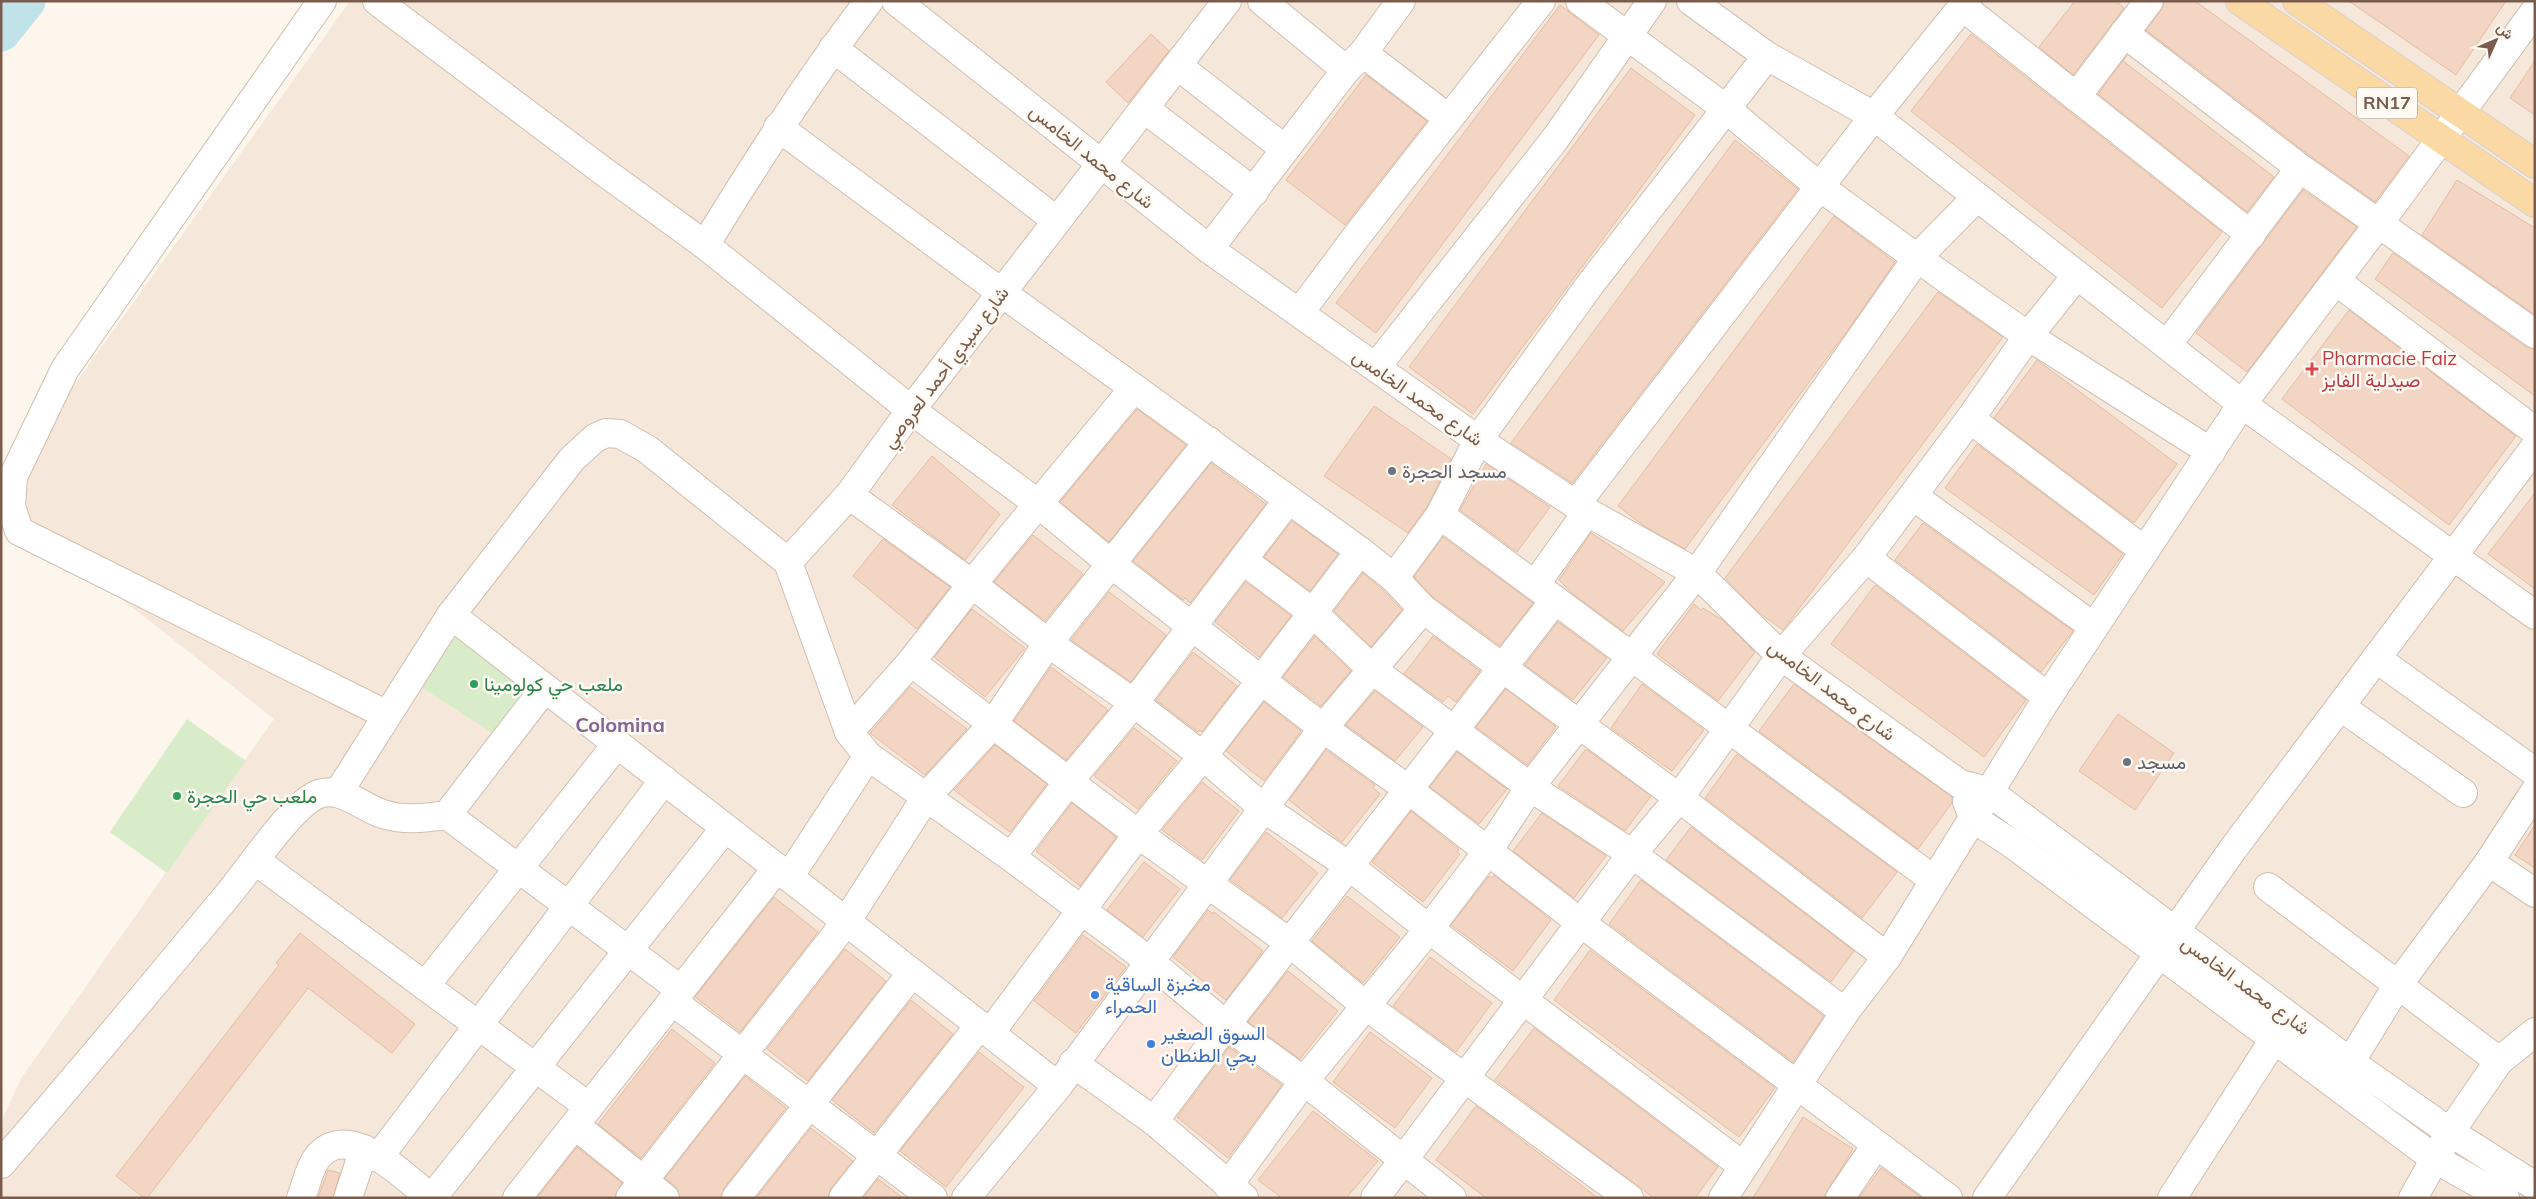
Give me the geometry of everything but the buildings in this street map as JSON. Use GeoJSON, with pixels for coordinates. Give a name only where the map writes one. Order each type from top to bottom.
{"type":"FeatureCollection","features":[{"type":"Feature","properties":{"kind":"main road","name":"RN17"},"geometry":{"type":"LineString","coordinates":[[2240,1],[2440,140],[2535,203]]}},
{"type":"Feature","properties":{"kind":"main road","name":"RN17"},"geometry":{"type":"LineString","coordinates":[[2297,1],[2535,164]]}},
{"type":"Feature","properties":{"kind":"street"},"geometry":{"type":"LineString","coordinates":[[322,1],[65,369],[14,478],[12,506],[19,531],[387,715]]}},
{"type":"Feature","properties":{"kind":"street"},"geometry":{"type":"LineString","coordinates":[[377,1],[591,162],[705,244],[911,410],[1040,505],[1110,563],[1193,625],[1260,681],[1409,790],[1581,923],[1948,1198]]}},
{"type":"Feature","properties":{"kind":"street"},"geometry":{"type":"LineString","coordinates":[[705,244],[778,127],[833,48],[869,1]]}},
{"type":"Feature","properties":{"kind":"street","name":"شارع محمد الخامس"},"geometry":{"type":"LineString","coordinates":[[896,1],[980,66],[1100,164],[1209,248],[1478,440],[1582,507],[1697,573],[1781,656],[1960,784],[1988,791],[2167,943],[2290,1016],[2343,1073],[2450,1132],[2535,1186]]}},
{"type":"Feature","properties":{"kind":"street","name":"شارع سيدي أحمد لعروصي"},"geometry":{"type":"LineString","coordinates":[[788,562],[849,494],[911,410],[1227,1]]}},
{"type":"Feature","properties":{"kind":"street"},"geometry":{"type":"LineString","coordinates":[[1262,1],[1355,62],[1448,118]]}},
{"type":"Feature","properties":{"kind":"street"},"geometry":{"type":"LineString","coordinates":[[1209,248],[1401,1]]}},
{"type":"Feature","properties":{"kind":"street"},"geometry":{"type":"LineString","coordinates":[[1300,312],[1448,118],[1541,1]]}},
{"type":"Feature","properties":{"kind":"street"},"geometry":{"type":"LineString","coordinates":[[1580,1],[1626,37],[1725,108],[1820,187],[1917,258],[2028,336],[2211,452]]}},
{"type":"Feature","properties":{"kind":"street"},"geometry":{"type":"LineString","coordinates":[[1376,367],[1555,139],[1652,1]]}},
{"type":"Feature","properties":{"kind":"street"},"geometry":{"type":"LineString","coordinates":[[1691,1],[1767,56],[1874,116],[2242,404],[2535,615]]}},
{"type":"Feature","properties":{"kind":"street"},"geometry":{"type":"LineString","coordinates":[[2076,97],[2149,1]]}},
{"type":"Feature","properties":{"kind":"street"},"geometry":{"type":"LineString","coordinates":[[1154,1121],[1226,1025],[1502,669],[1545,592],[1582,507],[1874,116],[1965,4],[2076,97],[2251,235]]}},
{"type":"Feature","properties":{"kind":"street"},"geometry":{"type":"LineString","coordinates":[[1723,1198],[1845,1012],[1888,957],[1934,880],[1974,819],[1988,791],[2048,697],[2242,404],[2380,222],[2440,140],[2458,112],[2535,11]]}},
{"type":"Feature","properties":{"kind":"street"},"geometry":{"type":"LineString","coordinates":[[2124,33],[2300,168],[2380,222],[2535,334]]}},
{"type":"Feature","properties":{"kind":"street"},"geometry":{"type":"LineString","coordinates":[[833,48],[1057,221]]}},
{"type":"Feature","properties":{"kind":"street"},"geometry":{"type":"LineString","coordinates":[[1394,578],[1440,515],[1478,440],[1589,286],[1767,56]]}},
{"type":"Feature","properties":{"kind":"street"},"geometry":{"type":"LineString","coordinates":[[1178,66],[1285,149]]}},
{"type":"Feature","properties":{"kind":"street"},"geometry":{"type":"LineString","coordinates":[[1145,109],[1254,192]]}},
{"type":"Feature","properties":{"kind":"street"},"geometry":{"type":"LineString","coordinates":[[778,127],[1002,293],[1360,551],[1394,578],[1423,609],[1679,798],[1888,957]]}},
{"type":"Feature","properties":{"kind":"street"},"geometry":{"type":"LineString","coordinates":[[2167,345],[2300,168]]}},
{"type":"Feature","properties":{"kind":"street"},"geometry":{"type":"LineString","coordinates":[[1073,1063],[1154,1121],[1236,1192],[1304,1081],[1428,929],[1488,851],[1530,787],[1697,573],[1917,258],[1977,197]]}},
{"type":"Feature","properties":{"kind":"street"},"geometry":{"type":"LineString","coordinates":[[1375,1198],[1632,854],[1679,798],[1781,656],[1866,558],[2028,336],[2077,275]]}},
{"type":"Feature","properties":{"kind":"street"},"geometry":{"type":"LineString","coordinates":[[2336,281],[2535,431]]}},
{"type":"Feature","properties":{"kind":"street"},"geometry":{"type":"LineString","coordinates":[[849,732],[912,662],[972,584],[1040,505],[1134,388]]}},
{"type":"Feature","properties":{"kind":"street"},"geometry":{"type":"LineString","coordinates":[[1970,418],[2145,551]]}},
{"type":"Feature","properties":{"kind":"street"},"geometry":{"type":"LineString","coordinates":[[338,793],[451,615],[572,460],[595,438],[606,433],[620,434],[647,449],[788,562],[849,732],[868,756],[1011,858],[1149,961],[1226,1025],[1304,1081],[1452,1198]]}},
{"type":"Feature","properties":{"kind":"street"},"geometry":{"type":"LineString","coordinates":[[637,1189],[846,922],[926,797],[993,724],[1048,643],[1209,441]]}},
{"type":"Feature","properties":{"kind":"street"},"geometry":{"type":"LineString","coordinates":[[1987,1198],[2233,849],[2535,448]]}},
{"type":"Feature","properties":{"kind":"street"},"geometry":{"type":"LineString","coordinates":[[849,494],[972,584],[1048,643],[1134,703],[1203,756],[1262,807],[1349,866],[1428,929],[1743,1166]]}},
{"type":"Feature","properties":{"kind":"street"},"geometry":{"type":"LineString","coordinates":[[1913,496],[2094,627]]}},
{"type":"Feature","properties":{"kind":"street"},"geometry":{"type":"LineString","coordinates":[[1011,858],[1069,781],[1134,703],[1244,561],[1288,500]]}},
{"type":"Feature","properties":{"kind":"street"},"geometry":{"type":"LineString","coordinates":[[1440,515],[1934,880]]}},
{"type":"Feature","properties":{"kind":"street"},"geometry":{"type":"LineString","coordinates":[[843,1198],[877,1155],[985,1029],[1080,911],[1138,834],[1203,756],[1360,551]]}},
{"type":"Feature","properties":{"kind":"street"},"geometry":{"type":"LineString","coordinates":[[1866,558],[2048,697]]}},
{"type":"Feature","properties":{"kind":"street"},"geometry":{"type":"LineString","coordinates":[[1244,561],[1312,612],[1373,670],[1530,787],[1632,854],[1845,1012]]}},
{"type":"Feature","properties":{"kind":"street"},"geometry":{"type":"LineString","coordinates":[[966,1198],[1058,1086],[1073,1063],[1208,884],[1262,807],[1322,728],[1423,609]]}},
{"type":"Feature","properties":{"kind":"street"},"geometry":{"type":"LineString","coordinates":[[451,615],[1058,1086]]}},
{"type":"Feature","properties":{"kind":"street"},"geometry":{"type":"LineString","coordinates":[[2377,659],[2535,772]]}},
{"type":"Feature","properties":{"kind":"street"},"geometry":{"type":"LineString","coordinates":[[912,662],[1138,834],[1290,943],[1366,1006],[1466,1077],[1629,1198]]}},
{"type":"Feature","properties":{"kind":"street"},"geometry":{"type":"LineString","coordinates":[[447,815],[545,688]]}},
{"type":"Feature","properties":{"kind":"street"},"geometry":{"type":"LineString","coordinates":[[2341,707],[2463,793]]}},
{"type":"Feature","properties":{"kind":"street"},"geometry":{"type":"LineString","coordinates":[[425,986],[616,744]]}},
{"type":"Feature","properties":{"kind":"street"},"geometry":{"type":"LineString","coordinates":[[517,1198],[677,995],[783,873],[868,756]]}},
{"type":"Feature","properties":{"kind":"street"},"geometry":{"type":"LineString","coordinates":[[348,1198],[371,1153],[478,1025],[664,780]]}},
{"type":"Feature","properties":{"kind":"street"},"geometry":{"type":"LineString","coordinates":[[1960,784],[1974,819],[2167,943],[2273,1039],[2343,1073],[2435,1159],[2505,1198]]}},
{"type":"Feature","properties":{"kind":"street"},"geometry":{"type":"LineString","coordinates":[[2343,1073],[2397,986],[2489,862],[2535,791]]}},
{"type":"Feature","properties":{"kind":"street"},"geometry":{"type":"LineString","coordinates":[[1,1164],[82,1072],[256,861],[292,814],[310,798],[322,793],[338,793],[390,816],[406,819],[447,815],[628,950],[743,1054],[933,1198]]}},
{"type":"Feature","properties":{"kind":"street"},"geometry":{"type":"LineString","coordinates":[[301,1198],[315,1159],[329,1145],[343,1143],[371,1153],[432,1198],[725,828]]}},
{"type":"Feature","properties":{"kind":"street"},"geometry":{"type":"LineString","coordinates":[[256,861],[535,1068],[582,1116],[637,1189],[665,1198]]}},
{"type":"Feature","properties":{"kind":"street"},"geometry":{"type":"LineString","coordinates":[[2489,862],[2535,893]]}},
{"type":"Feature","properties":{"kind":"street"},"geometry":{"type":"LineString","coordinates":[[2268,887],[2498,1061]]}},
{"type":"Feature","properties":{"kind":"street"},"geometry":{"type":"LineString","coordinates":[[736,1198],[912,973]]}},
{"type":"Feature","properties":{"kind":"street"},"geometry":{"type":"LineString","coordinates":[[2172,1198],[2273,1039],[2290,1016]]}},
{"type":"Feature","properties":{"kind":"street"},"geometry":{"type":"LineString","coordinates":[[2413,1198],[2450,1132],[2498,1061],[2535,1032]]}},
{"type":"Feature","properties":{"kind":"street"},"geometry":{"type":"LineString","coordinates":[[1840,1198],[1876,1145]]}},
{"type":"Feature","properties":{"kind":"shaded area"},"geometry":{"type":"Polygon","coordinates":[[[350,1],[2535,1],[2535,1198],[1,1198],[1,1122],[22,1077],[274,719],[1,504],[1,487],[350,1]]]}},
{"type":"Feature","properties":{"kind":"shaded area","name":"السوق الصغير بحي الطنطان"},"geometry":{"type":"Polygon","coordinates":[[[1148,985],[1207,1032],[1156,1102],[1094,1057],[1148,985]]]}},
{"type":"Feature","properties":{"kind":"green space","name":"ملعب حي كولومينا"},"geometry":{"type":"Polygon","coordinates":[[[451,632],[530,683],[497,736],[418,685],[451,632]]]}},
{"type":"Feature","properties":{"kind":"green space","name":"ملعب حي الحجرة"},"geometry":{"type":"Polygon","coordinates":[[[187,719],[246,761],[167,873],[110,832],[187,719]]]}},
{"type":"Feature","properties":{"kind":"waterway"},"geometry":{"type":"LineString","coordinates":[[1,32],[26,1]]}},
{"type":"Feature","properties":{"kind":"place","name":"Pharmacie Faiz صيدلية الفايز"},"geometry":{"type":"Point","coordinates":[2312,369]}},
{"type":"Feature","properties":{"kind":"place","name":"مسجد الحجرة"},"geometry":{"type":"Point","coordinates":[1392,471]}},
{"type":"Feature","properties":{"kind":"place","name":"ملعب حي كولومينا"},"geometry":{"type":"Point","coordinates":[474,684]}},
{"type":"Feature","properties":{"kind":"place","name":"مسجد"},"geometry":{"type":"Point","coordinates":[2127,762]}},
{"type":"Feature","properties":{"kind":"place","name":"ملعب حي الحجرة"},"geometry":{"type":"Point","coordinates":[177,796]}},
{"type":"Feature","properties":{"kind":"place","name":"مخبزة الساقية الحمراء"},"geometry":{"type":"Point","coordinates":[1095,995]}},
{"type":"Feature","properties":{"kind":"place","name":"السوق الصغير بحي الطنطان"},"geometry":{"type":"Point","coordinates":[1151,1044]}},
{"type":"Feature","properties":{"kind":"district","name":"Colomina"},"geometry":{"type":"Point","coordinates":[620,725]}}]}
